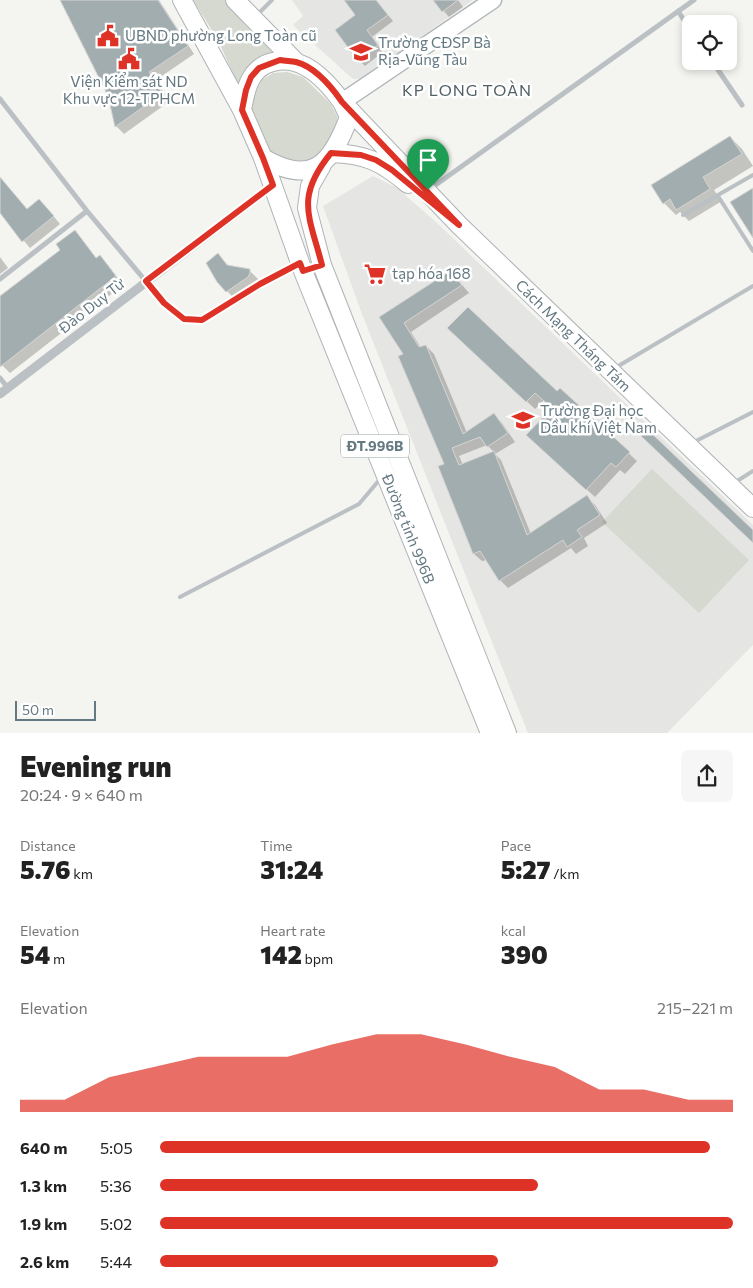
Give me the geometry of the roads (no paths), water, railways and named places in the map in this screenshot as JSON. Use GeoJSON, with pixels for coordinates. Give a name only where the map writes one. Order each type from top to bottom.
{"type":"FeatureCollection","features":[{"type":"Feature","properties":{"kind":"main road"},"geometry":{"type":"LineString","coordinates":[[182,0],[242,110],[263,158],[275,164],[302,170],[313,169],[326,159],[338,143],[346,109],[493,0]]}},
{"type":"Feature","properties":{"kind":"main road"},"geometry":{"type":"LineString","coordinates":[[235,0],[296,62],[330,85],[346,109]]}},
{"type":"Feature","properties":{"kind":"main road"},"geometry":{"type":"LineString","coordinates":[[242,110],[251,77],[259,68],[280,60],[296,62]]}},
{"type":"Feature","properties":{"kind":"main road","name":"Cách Mạng Tháng Tám"},"geometry":{"type":"LineString","coordinates":[[346,109],[428,190],[459,225],[753,508]]}},
{"type":"Feature","properties":{"kind":"main road","name":"Cách Mạng Tháng Tám"},"geometry":{"type":"LineString","coordinates":[[326,159],[361,155],[376,160],[392,170],[459,225]]}},
{"type":"Feature","properties":{"kind":"main road","name":"Đường tỉnh 996B"},"geometry":{"type":"LineString","coordinates":[[263,158],[302,267],[490,733]]}},
{"type":"Feature","properties":{"kind":"main road","name":"Đường tỉnh 996B"},"geometry":{"type":"LineString","coordinates":[[326,159],[310,186],[307,208],[322,265],[507,733]]}},
{"type":"Feature","properties":{"kind":"main road"},"geometry":{"type":"LineString","coordinates":[[302,267],[322,265]]}},
{"type":"Feature","properties":{"kind":"street"},"geometry":{"type":"LineString","coordinates":[[428,190],[694,0]]}},
{"type":"Feature","properties":{"kind":"street"},"geometry":{"type":"LineString","coordinates":[[678,11],[682,17]]}},
{"type":"Feature","properties":{"kind":"street"},"geometry":{"type":"LineString","coordinates":[[718,70],[742,105]]}},
{"type":"Feature","properties":{"kind":"street"},"geometry":{"type":"LineString","coordinates":[[0,99],[88,211],[164,303],[184,319],[202,320],[260,284],[302,267]]}},
{"type":"Feature","properties":{"kind":"street","name":"Đào Duy Từ"},"geometry":{"type":"LineString","coordinates":[[0,394],[273,185]]}},
{"type":"Feature","properties":{"kind":"street"},"geometry":{"type":"LineString","coordinates":[[0,279],[88,211]]}},
{"type":"Feature","properties":{"kind":"street"},"geometry":{"type":"LineString","coordinates":[[0,378],[8,388]]}},
{"type":"Feature","properties":{"kind":"lane"},"geometry":{"type":"LineString","coordinates":[[253,19],[272,0]]}},
{"type":"Feature","properties":{"kind":"lane"},"geometry":{"type":"LineString","coordinates":[[683,215],[753,175]]}},
{"type":"Feature","properties":{"kind":"lane"},"geometry":{"type":"LineString","coordinates":[[718,196],[753,251]]}},
{"type":"Feature","properties":{"kind":"lane"},"geometry":{"type":"LineString","coordinates":[[609,371],[753,286]]}},
{"type":"Feature","properties":{"kind":"lane"},"geometry":{"type":"LineString","coordinates":[[688,445],[753,412]]}},
{"type":"Feature","properties":{"kind":"lane"},"geometry":{"type":"LineString","coordinates":[[730,485],[753,471]]}},
{"type":"Feature","properties":{"kind":"lane"},"geometry":{"type":"LineString","coordinates":[[180,597],[359,504],[386,472]]}},
{"type":"Feature","properties":{"kind":"place","name":"UBND phường Long Toàn cũ"},"geometry":{"type":"Point","coordinates":[108,36]}},
{"type":"Feature","properties":{"kind":"place","name":"Trường CĐSP Bà Rịa-Vũng Tàu"},"geometry":{"type":"Point","coordinates":[361,52]}},
{"type":"Feature","properties":{"kind":"place","name":"Viện Kiểm sát ND Khu vực 12-TPHCM"},"geometry":{"type":"Point","coordinates":[129,59]}},
{"type":"Feature","properties":{"kind":"place","name":"tạp hóa 168"},"geometry":{"type":"Point","coordinates":[375,274]}},
{"type":"Feature","properties":{"kind":"place","name":"Trường Đại học Dầu khí Việt Nam"},"geometry":{"type":"Point","coordinates":[523,420]}},
{"type":"Feature","properties":{"kind":"district","name":"KP LONG TOÀN"},"geometry":{"type":"Point","coordinates":[467,90]}}]}
